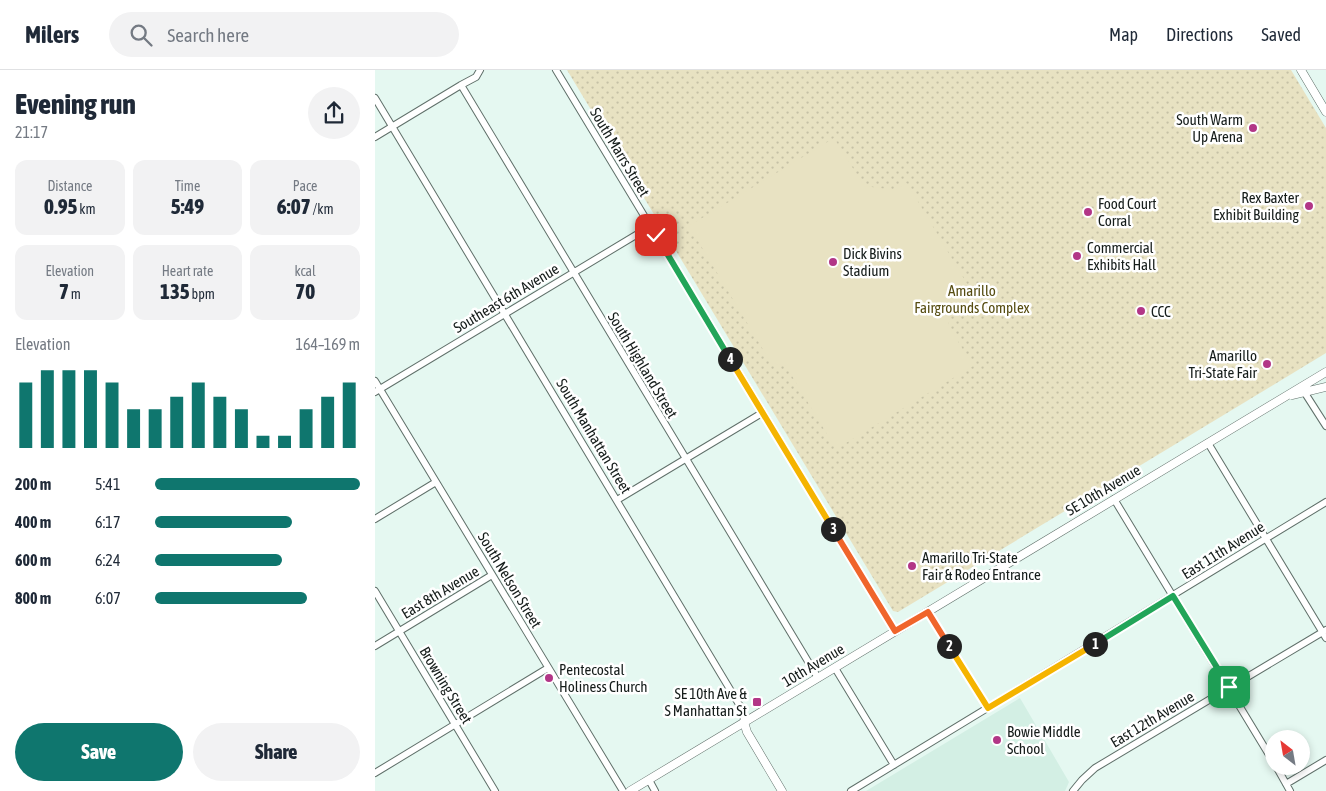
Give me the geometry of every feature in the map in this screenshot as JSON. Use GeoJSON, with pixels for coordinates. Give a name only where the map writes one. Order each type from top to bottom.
{"type":"FeatureCollection","features":[{"type":"Feature","properties":{"kind":"main road"},"geometry":{"type":"LineString","coordinates":[[1301,70],[1326,112]]}},
{"type":"Feature","properties":{"kind":"main road"},"geometry":{"type":"LineString","coordinates":[[1303,389],[1326,372]]}},
{"type":"Feature","properties":{"kind":"main road","name":"SE 10th Avenue"},"geometry":{"type":"LineString","coordinates":[[895,631],[1283,397],[1303,389],[1326,387]]}},
{"type":"Feature","properties":{"kind":"main road","name":"10th Avenue"},"geometry":{"type":"LineString","coordinates":[[631,791],[895,631]]}},
{"type":"Feature","properties":{"kind":"main road","name":"South Manhattan Street"},"geometry":{"type":"LineString","coordinates":[[744,722],[747,732],[782,791]]}},
{"type":"Feature","properties":{"kind":"street"},"geometry":{"type":"LineString","coordinates":[[375,137],[476,77],[480,70]]}},
{"type":"Feature","properties":{"kind":"street","name":"South Marrs Street"},"geometry":{"type":"LineString","coordinates":[[557,70],[895,631]]}},
{"type":"Feature","properties":{"kind":"street","name":"South Highland Street"},"geometry":{"type":"LineString","coordinates":[[461,86],[818,678]]}},
{"type":"Feature","properties":{"kind":"street","name":"South Manhattan Street"},"geometry":{"type":"LineString","coordinates":[[375,98],[743,711],[744,722]]}},
{"type":"Feature","properties":{"kind":"street","name":"Southeast 6th Avenue"},"geometry":{"type":"LineString","coordinates":[[377,390],[651,226]]}},
{"type":"Feature","properties":{"kind":"street","name":"South Nelson Street"},"geometry":{"type":"LineString","coordinates":[[375,381],[377,390],[436,482],[623,791]]}},
{"type":"Feature","properties":{"kind":"street"},"geometry":{"type":"LineString","coordinates":[[1303,389],[1326,426]]}},
{"type":"Feature","properties":{"kind":"street"},"geometry":{"type":"LineString","coordinates":[[617,500],[762,413]]}},
{"type":"Feature","properties":{"kind":"street"},"geometry":{"type":"LineString","coordinates":[[1208,443],[1325,633]]}},
{"type":"Feature","properties":{"kind":"street"},"geometry":{"type":"LineString","coordinates":[[375,519],[436,482]]}},
{"type":"Feature","properties":{"kind":"street"},"geometry":{"type":"LineString","coordinates":[[1114,500],[1265,748]]}},
{"type":"Feature","properties":{"kind":"street","name":"East 11th Avenue"},"geometry":{"type":"LineString","coordinates":[[851,791],[1326,502]]}},
{"type":"Feature","properties":{"kind":"street","name":"East 8th Avenue"},"geometry":{"type":"LineString","coordinates":[[375,646],[492,575]]}},
{"type":"Feature","properties":{"kind":"street","name":"Browning Street"},"geometry":{"type":"LineString","coordinates":[[375,591],[495,791]]}},
{"type":"Feature","properties":{"kind":"street"},"geometry":{"type":"LineString","coordinates":[[928,612],[988,708]]}},
{"type":"Feature","properties":{"kind":"street","name":"East 12th Avenue"},"geometry":{"type":"LineString","coordinates":[[1073,791],[1095,768],[1229,687],[1325,633]]}},
{"type":"Feature","properties":{"kind":"street"},"geometry":{"type":"LineString","coordinates":[[375,773],[548,668]]}},
{"type":"Feature","properties":{"kind":"street"},"geometry":{"type":"LineString","coordinates":[[835,668],[893,765]]}},
{"type":"Feature","properties":{"kind":"street"},"geometry":{"type":"LineString","coordinates":[[1286,784],[1326,760]]}},
{"type":"Feature","properties":{"kind":"street"},"geometry":{"type":"LineString","coordinates":[[1281,775],[1291,791]]}},
{"type":"Feature","properties":{"kind":"street"},"geometry":{"type":"LineString","coordinates":[[649,780],[655,791]]}},
{"type":"Feature","properties":{"kind":"shaded area","name":"Bowie Middle School"},"geometry":{"type":"Polygon","coordinates":[[[1020,698],[1069,782],[1065,791],[866,791],[1020,698]]]}},
{"type":"Feature","properties":{"kind":"green space","name":"Amarillo Fairgrounds Complex"},"geometry":{"type":"Polygon","coordinates":[[[567,70],[1291,70],[1326,128],[1326,353],[898,612],[893,611],[567,70]]]}},
{"type":"Feature","properties":{"kind":"green space","name":"Dick Bivins Stadium"},"geometry":{"type":"Polygon","coordinates":[[[834,138],[864,186],[895,190],[907,183],[976,299],[952,313],[948,325],[973,366],[836,449],[786,366],[771,363],[689,226],[834,138]]]}},
{"type":"Feature","properties":{"kind":"place","name":"South Warm Up Arena"},"geometry":{"type":"Point","coordinates":[1253,128]}},
{"type":"Feature","properties":{"kind":"place","name":"Rex Baxter Exhibit Building"},"geometry":{"type":"Point","coordinates":[1309,206]}},
{"type":"Feature","properties":{"kind":"place","name":"Food Court Corral"},"geometry":{"type":"Point","coordinates":[1088,212]}},
{"type":"Feature","properties":{"kind":"place","name":"Commercial Exhibits Hall"},"geometry":{"type":"Point","coordinates":[1077,256]}},
{"type":"Feature","properties":{"kind":"place","name":"Dick Bivins Stadium"},"geometry":{"type":"Point","coordinates":[833,262]}},
{"type":"Feature","properties":{"kind":"place","name":"CCC"},"geometry":{"type":"Point","coordinates":[1141,311]}},
{"type":"Feature","properties":{"kind":"place","name":"Amarillo Tri-State Fair"},"geometry":{"type":"Point","coordinates":[1267,364]}},
{"type":"Feature","properties":{"kind":"place","name":"Amarillo Tri-State Fair & Rodeo Entrance"},"geometry":{"type":"Point","coordinates":[912,566]}},
{"type":"Feature","properties":{"kind":"place","name":"Pentecostal Holiness Church"},"geometry":{"type":"Point","coordinates":[549,678]}},
{"type":"Feature","properties":{"kind":"place","name":"SE 10th Ave & S Manhattan St"},"geometry":{"type":"Point","coordinates":[757,702]}},
{"type":"Feature","properties":{"kind":"place","name":"Bowie Middle School"},"geometry":{"type":"Point","coordinates":[997,740]}},
{"type":"Feature","properties":{"kind":"route"},"geometry":{"type":"LineString","coordinates":[[656,235],[895,631],[928,612],[988,708],[1173,596],[1229,687]]}}]}
